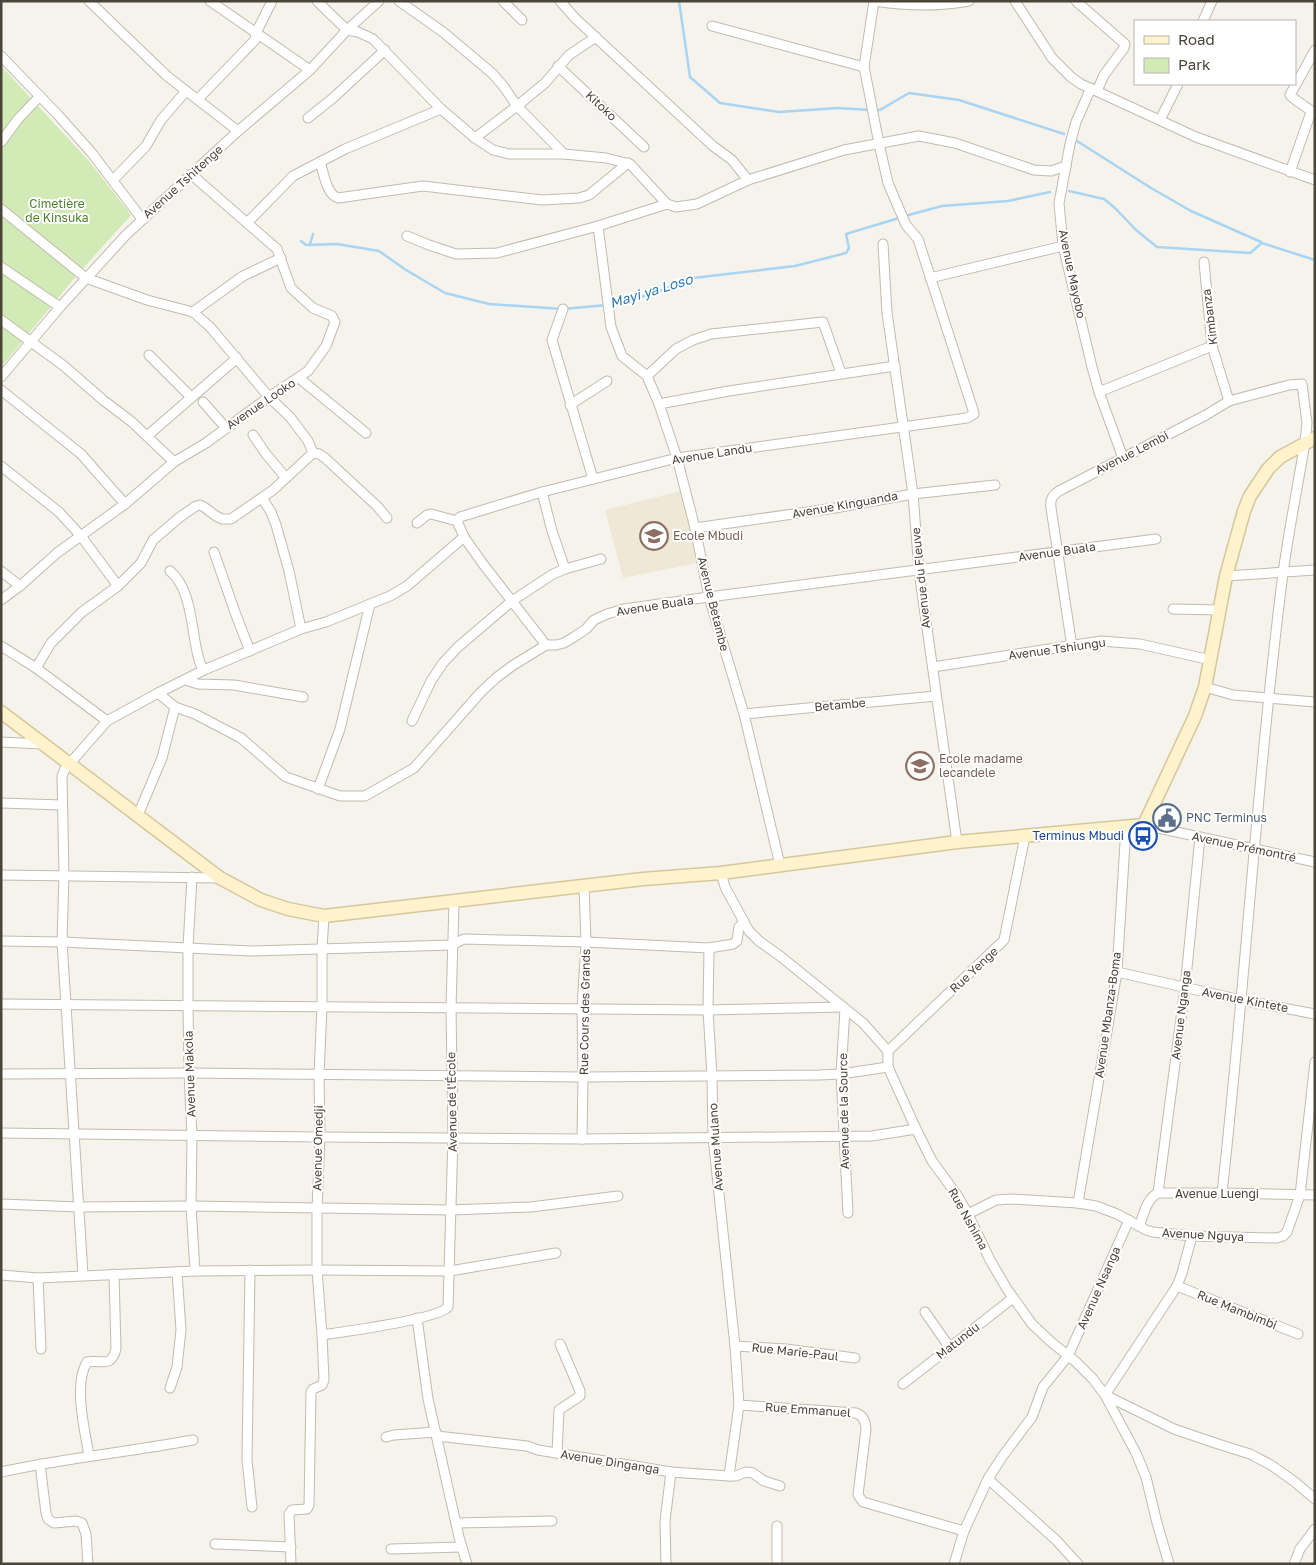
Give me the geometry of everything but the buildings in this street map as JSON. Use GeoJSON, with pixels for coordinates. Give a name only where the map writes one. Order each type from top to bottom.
{"type":"FeatureCollection","features":[{"type":"Feature","properties":{"kind":"street"},"geometry":{"type":"LineString","coordinates":[[89,1],[167,76],[238,132]]}},
{"type":"Feature","properties":{"kind":"street"},"geometry":{"type":"LineString","coordinates":[[210,1],[310,70]]}},
{"type":"Feature","properties":{"kind":"street"},"geometry":{"type":"LineString","coordinates":[[198,99],[255,40],[256,33],[272,1]]}},
{"type":"Feature","properties":{"kind":"street"},"geometry":{"type":"LineString","coordinates":[[318,1],[348,30],[368,35],[441,109],[475,138],[493,150],[500,153],[564,154],[606,158],[628,163],[636,169],[667,204],[676,207],[697,204],[748,180],[844,150],[919,136],[955,143],[1034,170],[1051,171],[1066,166]]}},
{"type":"Feature","properties":{"kind":"street","name":"Avenue Tshitenge"},"geometry":{"type":"LineString","coordinates":[[1,378],[86,278],[142,219],[310,70],[379,1]]}},
{"type":"Feature","properties":{"kind":"street"},"geometry":{"type":"LineString","coordinates":[[399,1],[443,32],[493,74],[518,106],[564,154]]}},
{"type":"Feature","properties":{"kind":"street"},"geometry":{"type":"LineString","coordinates":[[503,1],[522,20]]}},
{"type":"Feature","properties":{"kind":"street"},"geometry":{"type":"LineString","coordinates":[[560,1],[713,146],[732,160],[748,180]]}},
{"type":"Feature","properties":{"kind":"street"},"geometry":{"type":"LineString","coordinates":[[969,1],[926,6],[874,1],[864,67],[888,182],[906,225],[918,239],[930,278],[1063,246]]}},
{"type":"Feature","properties":{"kind":"street"},"geometry":{"type":"LineString","coordinates":[[1016,1],[1052,58],[1070,77],[1196,137],[1315,180]]}},
{"type":"Feature","properties":{"kind":"street","name":"Avenue Mayobo"},"geometry":{"type":"LineString","coordinates":[[1076,1],[1125,44],[1094,90],[1076,122],[1060,203],[1063,246],[1099,392],[1123,458]]}},
{"type":"Feature","properties":{"kind":"street"},"geometry":{"type":"LineString","coordinates":[[1203,20],[1212,1]]}},
{"type":"Feature","properties":{"kind":"street"},"geometry":{"type":"LineString","coordinates":[[712,26],[864,67]]}},
{"type":"Feature","properties":{"kind":"street"},"geometry":{"type":"LineString","coordinates":[[475,138],[518,106],[545,82],[569,55],[596,37]]}},
{"type":"Feature","properties":{"kind":"street"},"geometry":{"type":"LineString","coordinates":[[308,118],[333,98],[384,50]]}},
{"type":"Feature","properties":{"kind":"street"},"geometry":{"type":"LineString","coordinates":[[1296,84],[1315,50]]}},
{"type":"Feature","properties":{"kind":"street"},"geometry":{"type":"LineString","coordinates":[[1,56],[91,152],[142,219]]}},
{"type":"Feature","properties":{"kind":"street","name":"Kitoko"},"geometry":{"type":"LineString","coordinates":[[558,66],[644,147]]}},
{"type":"Feature","properties":{"kind":"street"},"geometry":{"type":"LineString","coordinates":[[1160,120],[1178,85]]}},
{"type":"Feature","properties":{"kind":"street"},"geometry":{"type":"LineString","coordinates":[[1290,172],[1311,112],[1290,95],[1296,85]]}},
{"type":"Feature","properties":{"kind":"street"},"geometry":{"type":"LineString","coordinates":[[113,180],[146,146],[162,120],[186,91]]}},
{"type":"Feature","properties":{"kind":"street"},"geometry":{"type":"LineString","coordinates":[[1,142],[18,119],[40,96]]}},
{"type":"Feature","properties":{"kind":"street"},"geometry":{"type":"LineString","coordinates":[[247,223],[293,176],[345,149],[441,109]]}},
{"type":"Feature","properties":{"kind":"street"},"geometry":{"type":"LineString","coordinates":[[320,162],[330,192],[335,197],[423,186],[542,200],[579,198],[589,195],[628,163]]}},
{"type":"Feature","properties":{"kind":"street","name":"Avenue Looko"},"geometry":{"type":"LineString","coordinates":[[1,600],[57,553],[125,504],[174,462],[206,443],[308,371],[326,346],[335,322],[332,316],[313,308],[291,288],[277,249],[192,176]]}},
{"type":"Feature","properties":{"kind":"street"},"geometry":{"type":"LineString","coordinates":[[406,236],[456,254],[506,252],[667,204]]}},
{"type":"Feature","properties":{"kind":"street"},"geometry":{"type":"LineString","coordinates":[[1,209],[86,278],[147,300],[193,312],[210,327],[269,397],[290,417],[308,441],[313,453]]}},
{"type":"Feature","properties":{"kind":"street","name":"Avenue Betambe"},"geometry":{"type":"LineString","coordinates":[[598,226],[611,327],[622,356],[647,376],[659,404],[677,458],[695,528],[709,597],[744,714],[780,865]]}},
{"type":"Feature","properties":{"kind":"street","name":"Avenue du Fleuve"},"geometry":{"type":"LineString","coordinates":[[883,244],[886,313],[913,494],[919,570],[956,842]]}},
{"type":"Feature","properties":{"kind":"street"},"geometry":{"type":"LineString","coordinates":[[193,312],[243,276],[281,258]]}},
{"type":"Feature","properties":{"kind":"street","name":"Kimbanza"},"geometry":{"type":"LineString","coordinates":[[1204,262],[1212,346],[1229,401]]}},
{"type":"Feature","properties":{"kind":"street"},"geometry":{"type":"LineString","coordinates":[[1,267],[60,308]]}},
{"type":"Feature","properties":{"kind":"street","name":"Avenue Landu"},"geometry":{"type":"LineString","coordinates":[[457,521],[460,517],[542,492],[677,458],[968,418],[974,414],[974,410],[930,278]]}},
{"type":"Feature","properties":{"kind":"street"},"geometry":{"type":"LineString","coordinates":[[563,309],[552,340],[593,480]]}},
{"type":"Feature","properties":{"kind":"street"},"geometry":{"type":"LineString","coordinates":[[1,320],[64,366],[132,422],[174,462]]}},
{"type":"Feature","properties":{"kind":"street"},"geometry":{"type":"LineString","coordinates":[[647,376],[676,349],[693,340],[711,334],[823,322],[841,373]]}},
{"type":"Feature","properties":{"kind":"street"},"geometry":{"type":"LineString","coordinates":[[1099,392],[1212,346]]}},
{"type":"Feature","properties":{"kind":"street"},"geometry":{"type":"LineString","coordinates":[[148,355],[191,397]]}},
{"type":"Feature","properties":{"kind":"street"},"geometry":{"type":"LineString","coordinates":[[147,436],[237,358]]}},
{"type":"Feature","properties":{"kind":"street"},"geometry":{"type":"LineString","coordinates":[[659,404],[728,391],[894,366]]}},
{"type":"Feature","properties":{"kind":"street"},"geometry":{"type":"LineString","coordinates":[[299,378],[366,433]]}},
{"type":"Feature","properties":{"kind":"street"},"geometry":{"type":"LineString","coordinates":[[570,405],[607,381]]}},
{"type":"Feature","properties":{"kind":"street","name":"Avenue Lembi"},"geometry":{"type":"LineString","coordinates":[[1072,647],[1051,508],[1053,495],[1206,415],[1229,401],[1289,385],[1302,384],[1310,440]]}},
{"type":"Feature","properties":{"kind":"street"},"geometry":{"type":"LineString","coordinates":[[1,390],[81,454],[125,504]]}},
{"type":"Feature","properties":{"kind":"street"},"geometry":{"type":"LineString","coordinates":[[203,402],[226,428]]}},
{"type":"Feature","properties":{"kind":"street"},"geometry":{"type":"LineString","coordinates":[[253,435],[286,478]]}},
{"type":"Feature","properties":{"kind":"street"},"geometry":{"type":"LineString","coordinates":[[1222,1193],[1234,1083],[1253,848],[1283,571],[1310,440]]}},
{"type":"Feature","properties":{"kind":"street"},"geometry":{"type":"LineString","coordinates":[[1,712],[220,878],[261,900],[288,909],[324,916],[643,879],[721,873],[956,842],[1144,825],[1195,716],[1205,687],[1226,576],[1250,496],[1268,469],[1280,457],[1310,440]]}},
{"type":"Feature","properties":{"kind":"street"},"geometry":{"type":"LineString","coordinates":[[36,668],[51,643],[82,612],[118,586],[141,563],[152,540],[180,517],[196,506],[204,507],[222,519],[231,519],[262,498],[313,453]]}},
{"type":"Feature","properties":{"kind":"street"},"geometry":{"type":"LineString","coordinates":[[313,453],[325,458],[377,506],[386,518]]}},
{"type":"Feature","properties":{"kind":"street"},"geometry":{"type":"LineString","coordinates":[[1,466],[59,512],[82,536],[118,586]]}},
{"type":"Feature","properties":{"kind":"street","name":"Avenue Kinguanda"},"geometry":{"type":"LineString","coordinates":[[695,528],[835,508],[913,494],[995,485]]}},
{"type":"Feature","properties":{"kind":"street"},"geometry":{"type":"LineString","coordinates":[[542,492],[565,569]]}},
{"type":"Feature","properties":{"kind":"street"},"geometry":{"type":"LineString","coordinates":[[262,498],[272,512],[276,525],[289,571],[301,629]]}},
{"type":"Feature","properties":{"kind":"street"},"geometry":{"type":"LineString","coordinates":[[417,523],[431,514],[457,521],[464,537],[546,645]]}},
{"type":"Feature","properties":{"kind":"street"},"geometry":{"type":"LineString","coordinates":[[83,1275],[62,942],[64,876],[62,776],[69,763],[107,721],[204,670],[301,629],[326,622],[390,596],[407,586],[464,537]]}},
{"type":"Feature","properties":{"kind":"street","name":"Avenue Buala"},"geometry":{"type":"LineString","coordinates":[[158,693],[175,708],[195,714],[241,738],[286,777],[340,796],[365,796],[408,772],[425,756],[486,687],[512,666],[546,645],[564,643],[586,629],[594,620],[607,614],[624,609],[709,597],[1156,539]]}},
{"type":"Feature","properties":{"kind":"street"},"geometry":{"type":"LineString","coordinates":[[214,552],[250,651]]}},
{"type":"Feature","properties":{"kind":"street"},"geometry":{"type":"LineString","coordinates":[[412,721],[431,681],[458,646],[512,601],[553,574],[601,559]]}},
{"type":"Feature","properties":{"kind":"street"},"geometry":{"type":"LineString","coordinates":[[1,570],[20,586]]}},
{"type":"Feature","properties":{"kind":"street"},"geometry":{"type":"LineString","coordinates":[[170,570],[178,577],[183,586],[198,657],[204,670]]}},
{"type":"Feature","properties":{"kind":"street"},"geometry":{"type":"LineString","coordinates":[[1226,576],[1315,570]]}},
{"type":"Feature","properties":{"kind":"street"},"geometry":{"type":"LineString","coordinates":[[318,789],[340,729],[370,604]]}},
{"type":"Feature","properties":{"kind":"street"},"geometry":{"type":"LineString","coordinates":[[1173,609],[1220,610]]}},
{"type":"Feature","properties":{"kind":"street","name":"Avenue Tshiungu"},"geometry":{"type":"LineString","coordinates":[[932,667],[1072,647],[1088,642],[1101,641],[1140,644],[1211,660]]}},
{"type":"Feature","properties":{"kind":"street"},"geometry":{"type":"LineString","coordinates":[[1,646],[36,668],[107,721]]}},
{"type":"Feature","properties":{"kind":"street"},"geometry":{"type":"LineString","coordinates":[[185,680],[198,684],[234,685],[303,696]]}},
{"type":"Feature","properties":{"kind":"street"},"geometry":{"type":"LineString","coordinates":[[1205,687],[1233,695],[1315,702]]}},
{"type":"Feature","properties":{"kind":"street","name":"Betambe"},"geometry":{"type":"LineString","coordinates":[[744,714],[936,696]]}},
{"type":"Feature","properties":{"kind":"street"},"geometry":{"type":"LineString","coordinates":[[138,815],[162,758],[175,708]]}},
{"type":"Feature","properties":{"kind":"street"},"geometry":{"type":"LineString","coordinates":[[1,742],[42,744]]}},
{"type":"Feature","properties":{"kind":"street"},"geometry":{"type":"LineString","coordinates":[[1,803],[62,805]]}},
{"type":"Feature","properties":{"kind":"street","name":"Avenue Prémontré"},"geometry":{"type":"LineString","coordinates":[[1144,825],[1315,862]]}},
{"type":"Feature","properties":{"kind":"street","name":"Avenue Mbanza-Boma"},"geometry":{"type":"LineString","coordinates":[[1078,1203],[1117,972],[1126,826]]}},
{"type":"Feature","properties":{"kind":"street","name":"Rue Yenge"},"geometry":{"type":"LineString","coordinates":[[888,1051],[1004,940],[1025,836]]}},
{"type":"Feature","properties":{"kind":"street","name":"Avenue Nganga"},"geometry":{"type":"LineString","coordinates":[[1158,1193],[1185,988],[1200,837]]}},
{"type":"Feature","properties":{"kind":"street"},"geometry":{"type":"LineString","coordinates":[[721,873],[725,887],[744,922],[759,941],[863,1023],[888,1051]]}},
{"type":"Feature","properties":{"kind":"street"},"geometry":{"type":"LineString","coordinates":[[1,875],[220,878]]}},
{"type":"Feature","properties":{"kind":"street","name":"Avenue Makola"},"geometry":{"type":"LineString","coordinates":[[192,877],[188,948],[188,1073],[192,1135],[191,1206],[195,1271]]}},
{"type":"Feature","properties":{"kind":"street","name":"Rue Cours des Grands"},"geometry":{"type":"LineString","coordinates":[[582,1139],[582,1009],[586,942],[584,886]]}},
{"type":"Feature","properties":{"kind":"street","name":"Avenue de l'École"},"geometry":{"type":"LineString","coordinates":[[416,1318],[445,1311],[449,1303],[453,1137],[451,1008],[454,902]]}},
{"type":"Feature","properties":{"kind":"street","name":"Avenue Omedji"},"geometry":{"type":"LineString","coordinates":[[291,1547],[288,1525],[290,1511],[306,1509],[309,1506],[311,1392],[313,1388],[322,1385],[324,1380],[317,1270],[317,1209],[324,916]]}},
{"type":"Feature","properties":{"kind":"street"},"geometry":{"type":"LineString","coordinates":[[1,941],[251,951],[452,945],[464,939],[709,948],[733,944],[736,941],[739,927],[744,922]]}},
{"type":"Feature","properties":{"kind":"street","name":"Avenue Mulano"},"geometry":{"type":"LineString","coordinates":[[709,948],[708,1010],[713,1137],[734,1346]]}},
{"type":"Feature","properties":{"kind":"street","name":"Avenue Kintete"},"geometry":{"type":"LineString","coordinates":[[1117,972],[1241,1000],[1315,1014]]}},
{"type":"Feature","properties":{"kind":"street"},"geometry":{"type":"LineString","coordinates":[[1,1004],[708,1010],[844,1008]]}},
{"type":"Feature","properties":{"kind":"street","name":"Avenue de la Source"},"geometry":{"type":"LineString","coordinates":[[844,1008],[841,1074],[848,1213]]}},
{"type":"Feature","properties":{"kind":"street","name":"Rue Nshima"},"geometry":{"type":"LineString","coordinates":[[888,1051],[888,1067],[932,1161],[968,1214],[990,1260],[1013,1298],[1032,1324],[1093,1379],[1105,1395],[1136,1453],[1146,1477],[1169,1564]]}},
{"type":"Feature","properties":{"kind":"street"},"geometry":{"type":"LineString","coordinates":[[1300,1195],[1315,1062]]}},
{"type":"Feature","properties":{"kind":"street"},"geometry":{"type":"LineString","coordinates":[[1,1074],[188,1073],[583,1077],[712,1076],[841,1074],[888,1067]]}},
{"type":"Feature","properties":{"kind":"street"},"geometry":{"type":"LineString","coordinates":[[1,1133],[320,1138],[453,1137],[582,1139],[872,1136],[916,1129]]}},
{"type":"Feature","properties":{"kind":"street","name":"Avenue Luengi"},"geometry":{"type":"LineString","coordinates":[[1139,1226],[1148,1202],[1152,1196],[1158,1193],[1315,1195]]}},
{"type":"Feature","properties":{"kind":"street","name":"Avenue Nguya"},"geometry":{"type":"LineString","coordinates":[[968,1214],[996,1200],[1003,1199],[1078,1203],[1096,1206],[1117,1214],[1153,1232],[1192,1236],[1277,1238],[1283,1236],[1289,1228],[1300,1195]]}},
{"type":"Feature","properties":{"kind":"street"},"geometry":{"type":"LineString","coordinates":[[1,1204],[79,1207],[191,1206],[451,1210],[531,1207],[618,1196]]}},
{"type":"Feature","properties":{"kind":"street","name":"Avenue Nsanga"},"geometry":{"type":"LineString","coordinates":[[954,1564],[964,1531],[988,1479],[1032,1417],[1044,1387],[1068,1356],[1129,1220]]}},
{"type":"Feature","properties":{"kind":"street"},"geometry":{"type":"LineString","coordinates":[[1192,1236],[1177,1286],[1105,1395],[1174,1429],[1250,1454],[1272,1465],[1296,1482],[1315,1499]]}},
{"type":"Feature","properties":{"kind":"street"},"geometry":{"type":"LineString","coordinates":[[1,1275],[38,1278],[250,1270],[450,1271],[556,1253]]}},
{"type":"Feature","properties":{"kind":"street"},"geometry":{"type":"LineString","coordinates":[[250,1270],[247,1460],[252,1507]]}},
{"type":"Feature","properties":{"kind":"street"},"geometry":{"type":"LineString","coordinates":[[170,1388],[177,1367],[182,1330],[177,1272]]}},
{"type":"Feature","properties":{"kind":"street"},"geometry":{"type":"LineString","coordinates":[[89,1456],[80,1389],[82,1374],[87,1362],[110,1361],[114,1357],[116,1349],[114,1274]]}},
{"type":"Feature","properties":{"kind":"street"},"geometry":{"type":"LineString","coordinates":[[38,1278],[41,1348]]}},
{"type":"Feature","properties":{"kind":"street","name":"Rue Mambimbi"},"geometry":{"type":"LineString","coordinates":[[1177,1286],[1298,1334]]}},
{"type":"Feature","properties":{"kind":"street","name":"Matundu"},"geometry":{"type":"LineString","coordinates":[[903,1384],[1013,1298]]}},
{"type":"Feature","properties":{"kind":"street"},"geometry":{"type":"LineString","coordinates":[[925,1312],[950,1348]]}},
{"type":"Feature","properties":{"kind":"street"},"geometry":{"type":"LineString","coordinates":[[322,1335],[370,1328],[416,1318],[428,1399],[467,1564]]}},
{"type":"Feature","properties":{"kind":"street"},"geometry":{"type":"LineString","coordinates":[[556,1453],[559,1410],[580,1396],[580,1391],[560,1344]]}},
{"type":"Feature","properties":{"kind":"street"},"geometry":{"type":"LineString","coordinates":[[729,1476],[739,1405],[734,1346]]}},
{"type":"Feature","properties":{"kind":"street","name":"Rue Marie-Paul"},"geometry":{"type":"LineString","coordinates":[[734,1346],[786,1349],[855,1358]]}},
{"type":"Feature","properties":{"kind":"street","name":"Rue Emmanuel"},"geometry":{"type":"LineString","coordinates":[[739,1405],[856,1413],[861,1415],[865,1420],[866,1429],[858,1495],[860,1499],[863,1502],[964,1531]]}},
{"type":"Feature","properties":{"kind":"street","name":"Avenue Dinganga"},"geometry":{"type":"LineString","coordinates":[[386,1437],[394,1435],[436,1434],[527,1446],[538,1450],[671,1472],[729,1476],[736,1476],[746,1472],[780,1486]]}},
{"type":"Feature","properties":{"kind":"street"},"geometry":{"type":"LineString","coordinates":[[1,1472],[192,1440]]}},
{"type":"Feature","properties":{"kind":"street"},"geometry":{"type":"LineString","coordinates":[[40,1464],[48,1519],[54,1523],[76,1521],[82,1523],[86,1534],[88,1564]]}},
{"type":"Feature","properties":{"kind":"street"},"geometry":{"type":"LineString","coordinates":[[666,1564],[665,1521],[671,1472]]}},
{"type":"Feature","properties":{"kind":"street"},"geometry":{"type":"LineString","coordinates":[[988,1479],[1056,1540],[1078,1564]]}},
{"type":"Feature","properties":{"kind":"street"},"geometry":{"type":"LineString","coordinates":[[456,1523],[552,1521]]}},
{"type":"Feature","properties":{"kind":"street"},"geometry":{"type":"LineString","coordinates":[[777,1526],[777,1564]]}},
{"type":"Feature","properties":{"kind":"street"},"geometry":{"type":"LineString","coordinates":[[1294,1564],[1300,1549],[1315,1529]]}},
{"type":"Feature","properties":{"kind":"street"},"geometry":{"type":"LineString","coordinates":[[215,1544],[291,1547],[292,1564]]}},
{"type":"Feature","properties":{"kind":"street"},"geometry":{"type":"LineString","coordinates":[[391,1549],[462,1547]]}},
{"type":"Feature","properties":{"kind":"shaded area","name":"Ecole Mbudi"},"geometry":{"type":"Polygon","coordinates":[[[685,490],[702,562],[623,578],[605,510],[685,490]]]}},
{"type":"Feature","properties":{"kind":"green space","name":"Cimetière de Kinsuka"},"geometry":{"type":"Polygon","coordinates":[[[1,66],[89,161],[131,215],[77,275],[1,367],[1,66]]]}},
{"type":"Feature","properties":{"kind":"waterway"},"geometry":{"type":"LineString","coordinates":[[679,1],[690,77],[720,103],[779,112],[838,108],[869,110]]}},
{"type":"Feature","properties":{"kind":"waterway"},"geometry":{"type":"LineString","coordinates":[[874,110],[880,110],[909,93],[959,100],[1064,134]]}},
{"type":"Feature","properties":{"kind":"waterway"},"geometry":{"type":"LineString","coordinates":[[1077,141],[1191,211],[1261,242]]}},
{"type":"Feature","properties":{"kind":"waterway","name":"Mayi ya Loso"},"geometry":{"type":"LineString","coordinates":[[1069,191],[1104,199],[1157,247],[1250,253],[1262,243],[1315,260]]}},
{"type":"Feature","properties":{"kind":"waterway","name":"Mayi ya Loso"},"geometry":{"type":"LineString","coordinates":[[905,216],[942,206],[1008,201],[1050,192]]}},
{"type":"Feature","properties":{"kind":"waterway","name":"Mayi ya Loso"},"geometry":{"type":"LineString","coordinates":[[301,241],[306,245],[337,244],[379,251],[406,270],[445,293],[489,304],[563,309],[618,304],[693,278],[795,266],[846,253],[849,248],[846,234],[899,218]]}},
{"type":"Feature","properties":{"kind":"waterway"},"geometry":{"type":"LineString","coordinates":[[310,244],[313,234]]}},
{"type":"Feature","properties":{"kind":"place","name":"Ecole Mbudi"},"geometry":{"type":"Point","coordinates":[654,536]}},
{"type":"Feature","properties":{"kind":"place","name":"Ecole madame lecandele"},"geometry":{"type":"Point","coordinates":[920,766]}},
{"type":"Feature","properties":{"kind":"place","name":"PNC Terminus"},"geometry":{"type":"Point","coordinates":[1167,818]}},
{"type":"Feature","properties":{"kind":"place","name":"Terminus Mbudi"},"geometry":{"type":"Point","coordinates":[1143,836]}}]}
